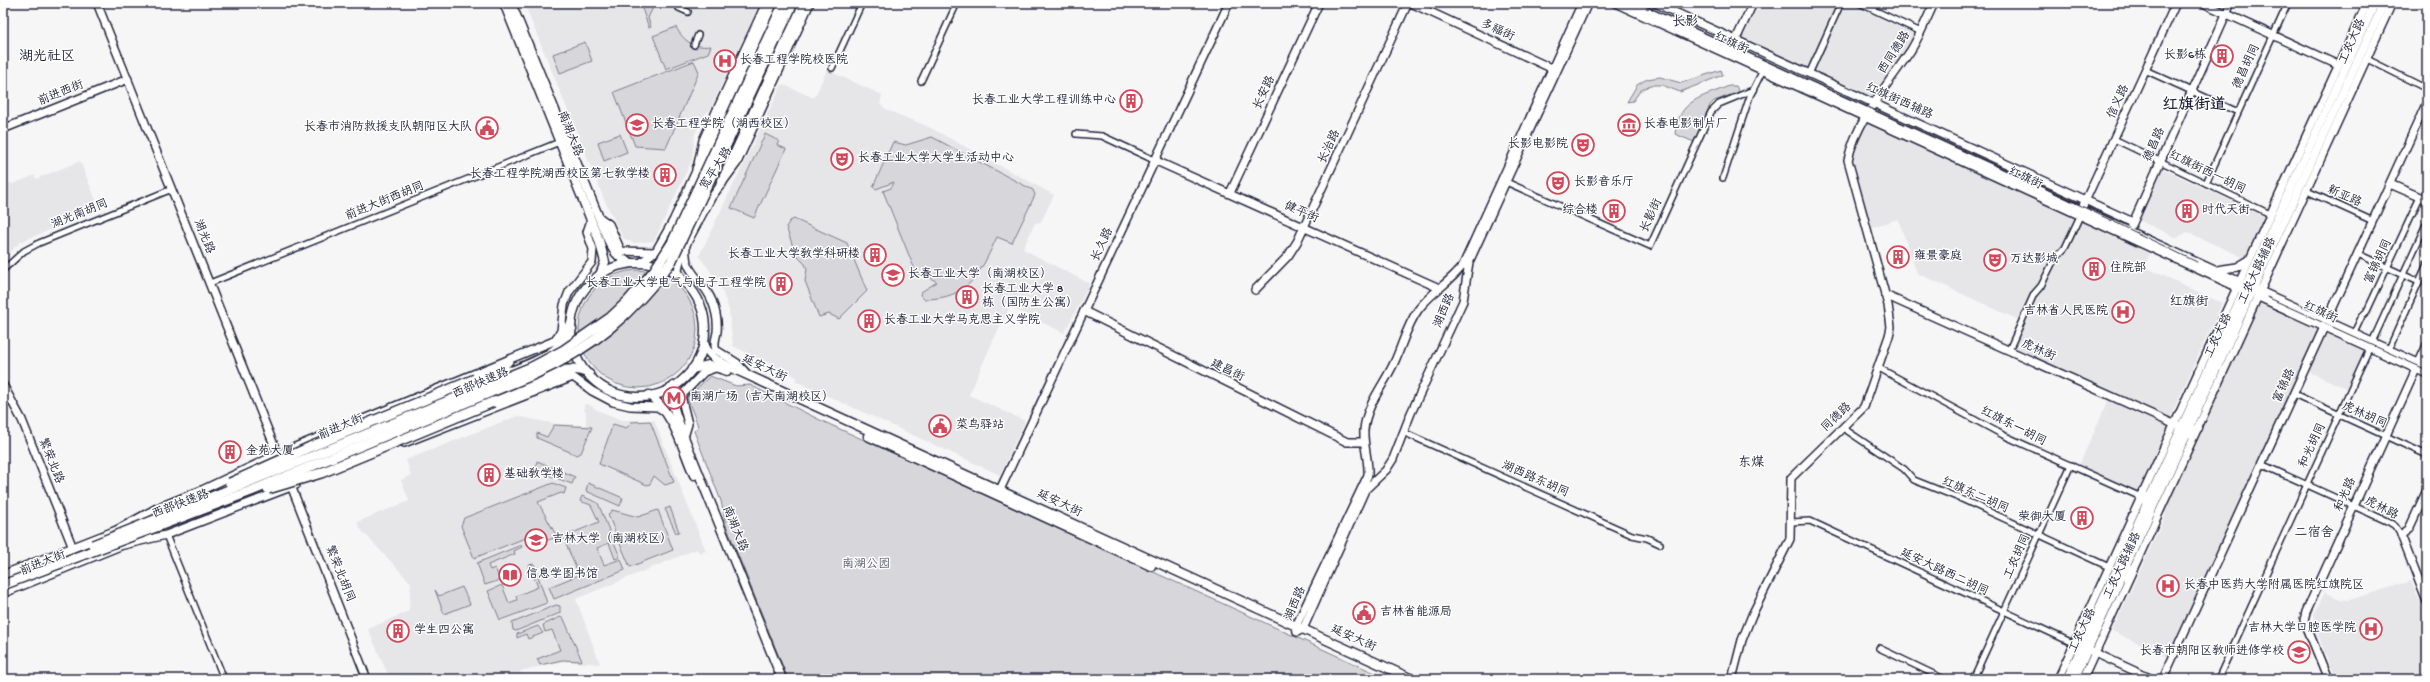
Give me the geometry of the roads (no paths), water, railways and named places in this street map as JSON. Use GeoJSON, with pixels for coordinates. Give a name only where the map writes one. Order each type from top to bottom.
{"type":"FeatureCollection","features":[{"type":"Feature","properties":{"kind":"highway"},"geometry":{"type":"LineString","coordinates":[[697,169],[773,3]]}},
{"type":"Feature","properties":{"kind":"highway","name":"西部快速路"},"geometry":{"type":"LineString","coordinates":[[3,581],[532,367],[564,350],[610,318],[642,286],[672,243],[784,3]]}},
{"type":"Feature","properties":{"kind":"highway","name":"西部快速路"},"geometry":{"type":"LineString","coordinates":[[3,585],[251,492],[546,369],[569,358],[610,329],[649,291],[679,248],[793,3]]}},
{"type":"Feature","properties":{"kind":"highway"},"geometry":{"type":"LineString","coordinates":[[721,184],[804,3]]}},
{"type":"Feature","properties":{"kind":"highway"},"geometry":{"type":"LineString","coordinates":[[494,372],[508,361]]}},
{"type":"Feature","properties":{"kind":"highway"},"geometry":{"type":"LineString","coordinates":[[251,492],[280,487],[321,473],[574,369]]}},
{"type":"Feature","properties":{"kind":"highway"},"geometry":{"type":"LineString","coordinates":[[144,524],[310,447],[475,379],[494,372],[510,370]]}},
{"type":"Feature","properties":{"kind":"main road","name":"南湖大路"},"geometry":{"type":"LineString","coordinates":[[504,3],[594,218],[605,262],[600,275]]}},
{"type":"Feature","properties":{"kind":"main road","name":"南湖大路"},"geometry":{"type":"LineString","coordinates":[[511,3],[563,141]]}},
{"type":"Feature","properties":{"kind":"main road","name":"工农大路"},"geometry":{"type":"LineString","coordinates":[[2253,290],[2375,3]]}},
{"type":"Feature","properties":{"kind":"main road","name":"工农大路"},"geometry":{"type":"LineString","coordinates":[[2074,679],[2085,648],[2181,429],[2253,290],[2384,3]]}},
{"type":"Feature","properties":{"kind":"main road","name":"南湖大路"},"geometry":{"type":"LineString","coordinates":[[594,218],[616,255],[623,260],[636,263]]}},
{"type":"Feature","properties":{"kind":"main road"},"geometry":{"type":"LineString","coordinates":[[636,263],[667,269],[684,281],[697,298],[702,310],[705,324],[704,342],[699,358],[692,370],[674,386],[649,395],[632,396],[618,393],[605,387],[589,374],[575,350],[572,325],[581,295],[600,275],[619,266],[636,263]]}},
{"type":"Feature","properties":{"kind":"main road"},"geometry":{"type":"LineString","coordinates":[[551,343],[572,325]]}},
{"type":"Feature","properties":{"kind":"main road","name":"前进大街"},"geometry":{"type":"LineString","coordinates":[[3,575],[283,465],[552,352],[567,339],[572,325]]}},
{"type":"Feature","properties":{"kind":"main road","name":"延安大街"},"geometry":{"type":"LineString","coordinates":[[704,342],[707,352],[712,357],[998,493]]}},
{"type":"Feature","properties":{"kind":"main road","name":"延安大街"},"geometry":{"type":"LineString","coordinates":[[692,370],[704,366],[719,367],[1412,679]]}},
{"type":"Feature","properties":{"kind":"main road","name":"前进大街"},"geometry":{"type":"LineString","coordinates":[[3,593],[115,547],[290,483],[555,371],[574,369],[589,374]]}},
{"type":"Feature","properties":{"kind":"main road","name":"南湖大路"},"geometry":{"type":"LineString","coordinates":[[674,386],[671,396],[684,437],[782,679]]}},
{"type":"Feature","properties":{"kind":"main road","name":"南湖大路"},"geometry":{"type":"LineString","coordinates":[[649,395],[667,414],[777,679]]}},
{"type":"Feature","properties":{"kind":"main road"},"geometry":{"type":"LineString","coordinates":[[2181,429],[2198,428]]}},
{"type":"Feature","properties":{"kind":"main road","name":"工农大路"},"geometry":{"type":"LineString","coordinates":[[2067,679],[2085,648],[2120,578],[2158,495],[2181,429]]}},
{"type":"Feature","properties":{"kind":"main road"},"geometry":{"type":"LineString","coordinates":[[2142,495],[2147,505]]}},
{"type":"Feature","properties":{"kind":"main road"},"geometry":{"type":"LineString","coordinates":[[2158,495],[2161,507]]}},
{"type":"Feature","properties":{"kind":"main road"},"geometry":{"type":"LineString","coordinates":[[2120,578],[2133,569]]}},
{"type":"Feature","properties":{"kind":"main road","name":"延安大街"},"geometry":{"type":"LineString","coordinates":[[1299,629],[1401,679]]}},
{"type":"Feature","properties":{"kind":"street","name":"湖光路"},"geometry":{"type":"LineString","coordinates":[[97,3],[290,483]]}},
{"type":"Feature","properties":{"kind":"street","name":"宽平大路"},"geometry":{"type":"LineString","coordinates":[[636,263],[656,251],[697,169],[703,140],[766,3]]}},
{"type":"Feature","properties":{"kind":"street","name":"宽平大路"},"geometry":{"type":"LineString","coordinates":[[684,281],[678,271],[678,262],[686,244],[721,184],[737,163],[810,3]]}},
{"type":"Feature","properties":{"kind":"street"},"geometry":{"type":"LineString","coordinates":[[832,68],[862,3]]}},
{"type":"Feature","properties":{"kind":"street"},"geometry":{"type":"LineString","coordinates":[[922,81],[957,3]]}},
{"type":"Feature","properties":{"kind":"street","name":"长久路"},"geometry":{"type":"LineString","coordinates":[[998,493],[1228,3]]}},
{"type":"Feature","properties":{"kind":"street","name":"长安路"},"geometry":{"type":"LineString","coordinates":[[1230,193],[1319,3]]}},
{"type":"Feature","properties":{"kind":"street","name":"长治路"},"geometry":{"type":"LineString","coordinates":[[1256,290],[1288,256],[1304,227],[1408,3]]}},
{"type":"Feature","properties":{"kind":"street","name":"多福街"},"geometry":{"type":"LineString","coordinates":[[1411,3],[1553,69]]}},
{"type":"Feature","properties":{"kind":"street","name":"湖西路"},"geometry":{"type":"LineString","coordinates":[[1299,629],[1365,490],[1386,470],[1393,459],[1402,432],[1463,301],[1469,262],[1582,3]]}},
{"type":"Feature","properties":{"kind":"street","name":"湖西路"},"geometry":{"type":"LineString","coordinates":[[1299,629],[1368,475],[1369,465],[1364,442],[1366,417],[1377,393],[1393,365],[1417,311],[1439,288],[1453,279],[1463,265],[1588,3]]}},
{"type":"Feature","properties":{"kind":"street","name":"红旗街"},"geometry":{"type":"LineString","coordinates":[[1615,3],[1763,70],[1868,115]]}},
{"type":"Feature","properties":{"kind":"street","name":"红旗街"},"geometry":{"type":"LineString","coordinates":[[1629,3],[1868,115],[2253,290],[2370,345],[2417,366],[2427,367]]}},
{"type":"Feature","properties":{"kind":"street","name":"红旗街西辅路"},"geometry":{"type":"LineString","coordinates":[[1655,3],[2133,222]]}},
{"type":"Feature","properties":{"kind":"street"},"geometry":{"type":"LineString","coordinates":[[1731,50],[1753,3]]}},
{"type":"Feature","properties":{"kind":"street"},"geometry":{"type":"LineString","coordinates":[[1809,74],[1841,3]]}},
{"type":"Feature","properties":{"kind":"street"},"geometry":{"type":"LineString","coordinates":[[1859,3],[1921,32]]}},
{"type":"Feature","properties":{"kind":"street","name":"西同德路"},"geometry":{"type":"LineString","coordinates":[[1868,115],[1874,103],[1921,32],[1934,3]]}},
{"type":"Feature","properties":{"kind":"street","name":"信义路"},"geometry":{"type":"LineString","coordinates":[[2009,350],[2034,294],[2041,286],[2054,260],[2065,248],[2176,3]]}},
{"type":"Feature","properties":{"kind":"street"},"geometry":{"type":"LineString","coordinates":[[2203,3],[2338,65]]}},
{"type":"Feature","properties":{"kind":"street","name":"德昌路"},"geometry":{"type":"LineString","coordinates":[[2129,231],[2231,3]]}},
{"type":"Feature","properties":{"kind":"street","name":"德昌胡同"},"geometry":{"type":"LineString","coordinates":[[2206,183],[2288,3]]}},
{"type":"Feature","properties":{"kind":"street","name":"工农大路辅路"},"geometry":{"type":"LineString","coordinates":[[2082,679],[2085,648],[2109,567],[2142,495],[2181,429],[2238,284],[2366,3]]}},
{"type":"Feature","properties":{"kind":"street","name":"工农大路辅路"},"geometry":{"type":"LineString","coordinates":[[2058,679],[2085,648],[2133,569],[2198,428],[2253,290],[2307,191],[2392,3]]}},
{"type":"Feature","properties":{"kind":"street"},"geometry":{"type":"LineString","coordinates":[[679,8],[688,12]]}},
{"type":"Feature","properties":{"kind":"street"},"geometry":{"type":"LineString","coordinates":[[694,45],[698,35]]}},
{"type":"Feature","properties":{"kind":"street"},"geometry":{"type":"LineString","coordinates":[[2367,59],[2427,89]]}},
{"type":"Feature","properties":{"kind":"street"},"geometry":{"type":"LineString","coordinates":[[1723,178],[1753,90],[1763,70]]}},
{"type":"Feature","properties":{"kind":"street"},"geometry":{"type":"LineString","coordinates":[[2145,70],[2238,112]]}},
{"type":"Feature","properties":{"kind":"street","name":"前进西街"},"geometry":{"type":"LineString","coordinates":[[3,130],[128,79]]}},
{"type":"Feature","properties":{"kind":"street","name":"长影街"},"geometry":{"type":"LineString","coordinates":[[1504,181],[1650,246],[1711,112],[1719,104],[1753,90]]}},
{"type":"Feature","properties":{"kind":"street","name":"富锦路"},"geometry":{"type":"LineString","coordinates":[[2163,679],[2427,102]]}},
{"type":"Feature","properties":{"kind":"street","name":"同德路"},"geometry":{"type":"LineString","coordinates":[[1732,679],[1742,640],[1790,539],[1791,478],[1864,407],[1879,368],[1891,326],[1885,295],[1848,160],[1854,141],[1868,115]]}},
{"type":"Feature","properties":{"kind":"street"},"geometry":{"type":"LineString","coordinates":[[1076,134],[1102,136],[1154,160]]}},
{"type":"Feature","properties":{"kind":"street","name":"红旗街西一胡同"},"geometry":{"type":"LineString","coordinates":[[2114,139],[2270,214]]}},
{"type":"Feature","properties":{"kind":"street","name":"前进大街西胡同"},"geometry":{"type":"LineString","coordinates":[[210,283],[563,141]]}},
{"type":"Feature","properties":{"kind":"street","name":"健平街"},"geometry":{"type":"LineString","coordinates":[[1154,160],[1439,288]]}},
{"type":"Feature","properties":{"kind":"street"},"geometry":{"type":"LineString","coordinates":[[2390,184],[2427,200]]}},
{"type":"Feature","properties":{"kind":"street","name":"湖光南胡同"},"geometry":{"type":"LineString","coordinates":[[3,270],[24,250],[38,243],[172,189]]}},
{"type":"Feature","properties":{"kind":"street","name":"新亚路"},"geometry":{"type":"LineString","coordinates":[[2307,191],[2373,221]]}},
{"type":"Feature","properties":{"kind":"street","name":"富锦胡同"},"geometry":{"type":"LineString","coordinates":[[2354,333],[2388,268],[2420,197]]}},
{"type":"Feature","properties":{"kind":"street","name":"红旗街"},"geometry":{"type":"LineString","coordinates":[[2081,213],[2129,231],[2216,270],[2238,284]]}},
{"type":"Feature","properties":{"kind":"street"},"geometry":{"type":"LineString","coordinates":[[551,343],[561,331],[564,305],[569,292],[592,262],[593,249],[587,232],[594,218],[609,224],[621,250],[649,253],[656,251]]}},
{"type":"Feature","properties":{"kind":"street","name":"和光胡同"},"geometry":{"type":"LineString","coordinates":[[2218,679],[2427,222]]}},
{"type":"Feature","properties":{"kind":"street"},"geometry":{"type":"LineString","coordinates":[[686,244],[686,263],[707,290],[715,311],[717,323],[716,350],[737,363],[748,375]]}},
{"type":"Feature","properties":{"kind":"street"},"geometry":{"type":"LineString","coordinates":[[2358,254],[2419,282]]}},
{"type":"Feature","properties":{"kind":"street"},"geometry":{"type":"LineString","coordinates":[[2216,270],[2237,267],[2249,260]]}},
{"type":"Feature","properties":{"kind":"street"},"geometry":{"type":"LineString","coordinates":[[2389,349],[2427,264]]}},
{"type":"Feature","properties":{"kind":"street","name":"虎林街"},"geometry":{"type":"LineString","coordinates":[[1885,295],[2181,429]]}},
{"type":"Feature","properties":{"kind":"street","name":"建昌街"},"geometry":{"type":"LineString","coordinates":[[1084,311],[1347,442],[1364,442]]}},
{"type":"Feature","properties":{"kind":"street","name":"红旗街"},"geometry":{"type":"LineString","coordinates":[[2326,324],[2354,333],[2370,345],[2389,349],[2427,374]]}},
{"type":"Feature","properties":{"kind":"street","name":"前进大街"},"geometry":{"type":"LineString","coordinates":[[109,534],[157,508],[222,481],[278,454],[551,343]]}},
{"type":"Feature","properties":{"kind":"street","name":"和光路"},"geometry":{"type":"LineString","coordinates":[[2328,679],[2304,620],[2353,506],[2427,345]]}},
{"type":"Feature","properties":{"kind":"street"},"geometry":{"type":"LineString","coordinates":[[684,437],[688,424],[681,396],[704,372],[719,367]]}},
{"type":"Feature","properties":{"kind":"street","name":"红旗东一胡同"},"geometry":{"type":"LineString","coordinates":[[1879,368],[2003,435],[2142,495]]}},
{"type":"Feature","properties":{"kind":"street","name":"前进大街"},"geometry":{"type":"LineString","coordinates":[[115,547],[166,535],[290,483],[320,478],[568,378],[577,378],[592,392],[613,402],[630,406],[657,407],[667,414]]}},
{"type":"Feature","properties":{"kind":"street","name":"繁荣北路"},"geometry":{"type":"LineString","coordinates":[[3,385],[22,420],[72,548]]}},
{"type":"Feature","properties":{"kind":"street","name":"虎林胡同"},"geometry":{"type":"LineString","coordinates":[[2294,394],[2427,454]]}},
{"type":"Feature","properties":{"kind":"street","name":"红旗东二胡同"},"geometry":{"type":"LineString","coordinates":[[1843,428],[1904,469],[1914,480],[1964,500],[2109,567]]}},
{"type":"Feature","properties":{"kind":"street","name":"湖西路东胡同"},"geometry":{"type":"LineString","coordinates":[[1402,432],[1632,535],[1647,538],[1660,544]]}},
{"type":"Feature","properties":{"kind":"street","name":"虎林路"},"geometry":{"type":"LineString","coordinates":[[2261,464],[2395,526],[2401,535]]}},
{"type":"Feature","properties":{"kind":"street","name":"工农胡同"},"geometry":{"type":"LineString","coordinates":[[1973,679],[2071,465]]}},
{"type":"Feature","properties":{"kind":"street","name":"繁荣北胡同"},"geometry":{"type":"LineString","coordinates":[[290,483],[367,679]]}},
{"type":"Feature","properties":{"kind":"street"},"geometry":{"type":"LineString","coordinates":[[2427,490],[2409,529],[2401,535],[2427,602]]}},
{"type":"Feature","properties":{"kind":"street","name":"延安大路西二胡同"},"geometry":{"type":"LineString","coordinates":[[1791,522],[1810,521],[2004,612],[2085,648]]}},
{"type":"Feature","properties":{"kind":"street"},"geometry":{"type":"LineString","coordinates":[[166,535],[224,679]]}},
{"type":"Feature","properties":{"kind":"street"},"geometry":{"type":"LineString","coordinates":[[1879,648],[1944,679]]}},
{"type":"Feature","properties":{"kind":"street"},"geometry":{"type":"LineString","coordinates":[[2085,648],[2152,679]]}},
{"type":"Feature","properties":{"kind":"tram line"},"geometry":{"type":"LineString","coordinates":[[1639,3],[2030,181],[2197,262]]}},
{"type":"Feature","properties":{"kind":"tram line"},"geometry":{"type":"LineString","coordinates":[[2267,297],[2427,370]]}},
{"type":"Feature","properties":{"kind":"place","name":"长影6栋"},"geometry":{"type":"Point","coordinates":[2222,56]}},
{"type":"Feature","properties":{"kind":"place","name":"长春工程学院校医院"},"geometry":{"type":"Point","coordinates":[725,61]}},
{"type":"Feature","properties":{"kind":"place","name":"长春工业大学工程训练中心"},"geometry":{"type":"Point","coordinates":[1131,101]}},
{"type":"Feature","properties":{"kind":"place","name":"长春工程学院（湖西校区）"},"geometry":{"type":"Point","coordinates":[637,125]}},
{"type":"Feature","properties":{"kind":"place","name":"长春电影制片厂"},"geometry":{"type":"Point","coordinates":[1629,125]}},
{"type":"Feature","properties":{"kind":"place","name":"长春市消防救援支队朝阳区大队"},"geometry":{"type":"Point","coordinates":[487,128]}},
{"type":"Feature","properties":{"kind":"place","name":"长影电影院"},"geometry":{"type":"Point","coordinates":[1583,145]}},
{"type":"Feature","properties":{"kind":"place","name":"长春工业大学大学生活动中心"},"geometry":{"type":"Point","coordinates":[842,159]}},
{"type":"Feature","properties":{"kind":"place","name":"长春工程学院湖西校区第七教学楼"},"geometry":{"type":"Point","coordinates":[665,175]}},
{"type":"Feature","properties":{"kind":"place","name":"长影音乐厅"},"geometry":{"type":"Point","coordinates":[1558,183]}},
{"type":"Feature","properties":{"kind":"place","name":"综合楼"},"geometry":{"type":"Point","coordinates":[1614,211]}},
{"type":"Feature","properties":{"kind":"place","name":"时代天街"},"geometry":{"type":"Point","coordinates":[2187,211]}},
{"type":"Feature","properties":{"kind":"place","name":"长春工业大学教学科研楼"},"geometry":{"type":"Point","coordinates":[875,255]}},
{"type":"Feature","properties":{"kind":"place","name":"雍景豪庭"},"geometry":{"type":"Point","coordinates":[1898,257]}},
{"type":"Feature","properties":{"kind":"place","name":"万达影城"},"geometry":{"type":"Point","coordinates":[1995,260]}},
{"type":"Feature","properties":{"kind":"place","name":"住院部"},"geometry":{"type":"Point","coordinates":[2094,269]}},
{"type":"Feature","properties":{"kind":"place","name":"长春工业大学（南湖校区）"},"geometry":{"type":"Point","coordinates":[893,275]}},
{"type":"Feature","properties":{"kind":"place","name":"长春工业大学电气与电子工程学院"},"geometry":{"type":"Point","coordinates":[781,284]}},
{"type":"Feature","properties":{"kind":"place","name":"长春工业大学 8 栋（国防生公寓）"},"geometry":{"type":"Point","coordinates":[967,297]}},
{"type":"Feature","properties":{"kind":"place","name":"吉林省人民医院"},"geometry":{"type":"Point","coordinates":[2123,312]}},
{"type":"Feature","properties":{"kind":"place","name":"长春工业大学马克思主义学院"},"geometry":{"type":"Point","coordinates":[869,321]}},
{"type":"Feature","properties":{"kind":"place","name":"南湖广场（吉大南湖校区）"},"geometry":{"type":"Point","coordinates":[674,398]}},
{"type":"Feature","properties":{"kind":"place","name":"菜鸟驿站"},"geometry":{"type":"Point","coordinates":[940,426]}},
{"type":"Feature","properties":{"kind":"place","name":"金苑大厦"},"geometry":{"type":"Point","coordinates":[230,452]}},
{"type":"Feature","properties":{"kind":"place","name":"基础教学楼"},"geometry":{"type":"Point","coordinates":[489,475]}},
{"type":"Feature","properties":{"kind":"place","name":"荣御大厦"},"geometry":{"type":"Point","coordinates":[2082,518]}},
{"type":"Feature","properties":{"kind":"place","name":"吉林大学（南湖校区）"},"geometry":{"type":"Point","coordinates":[536,540]}},
{"type":"Feature","properties":{"kind":"place","name":"信息学图书馆"},"geometry":{"type":"Point","coordinates":[510,575]}},
{"type":"Feature","properties":{"kind":"place","name":"长春中医药大学附属医院红旗院区"},"geometry":{"type":"Point","coordinates":[2168,586]}},
{"type":"Feature","properties":{"kind":"place","name":"吉林省能源局"},"geometry":{"type":"Point","coordinates":[1364,613]}},
{"type":"Feature","properties":{"kind":"place","name":"吉林大学口腔医学院"},"geometry":{"type":"Point","coordinates":[2371,629]}},
{"type":"Feature","properties":{"kind":"place","name":"学生四公寓"},"geometry":{"type":"Point","coordinates":[398,631]}},
{"type":"Feature","properties":{"kind":"place","name":"长春市朝阳区教师进修学校"},"geometry":{"type":"Point","coordinates":[2299,652]}},
{"type":"Feature","properties":{"kind":"district","name":"长影"},"geometry":{"type":"Point","coordinates":[1685,22]}},
{"type":"Feature","properties":{"kind":"district","name":"湖光社区"},"geometry":{"type":"Point","coordinates":[47,57]}},
{"type":"Feature","properties":{"kind":"district","name":"红旗街道"},"geometry":{"type":"Point","coordinates":[2194,106]}},
{"type":"Feature","properties":{"kind":"district","name":"红旗街"},"geometry":{"type":"Point","coordinates":[2189,302]}},
{"type":"Feature","properties":{"kind":"district","name":"东煤"},"geometry":{"type":"Point","coordinates":[1751,463]}},
{"type":"Feature","properties":{"kind":"district","name":"二宿舍"},"geometry":{"type":"Point","coordinates":[2314,533]}},
{"type":"Feature","properties":{"kind":"park label","name":"南湖公园"},"geometry":{"type":"Point","coordinates":[866,565]}}]}
